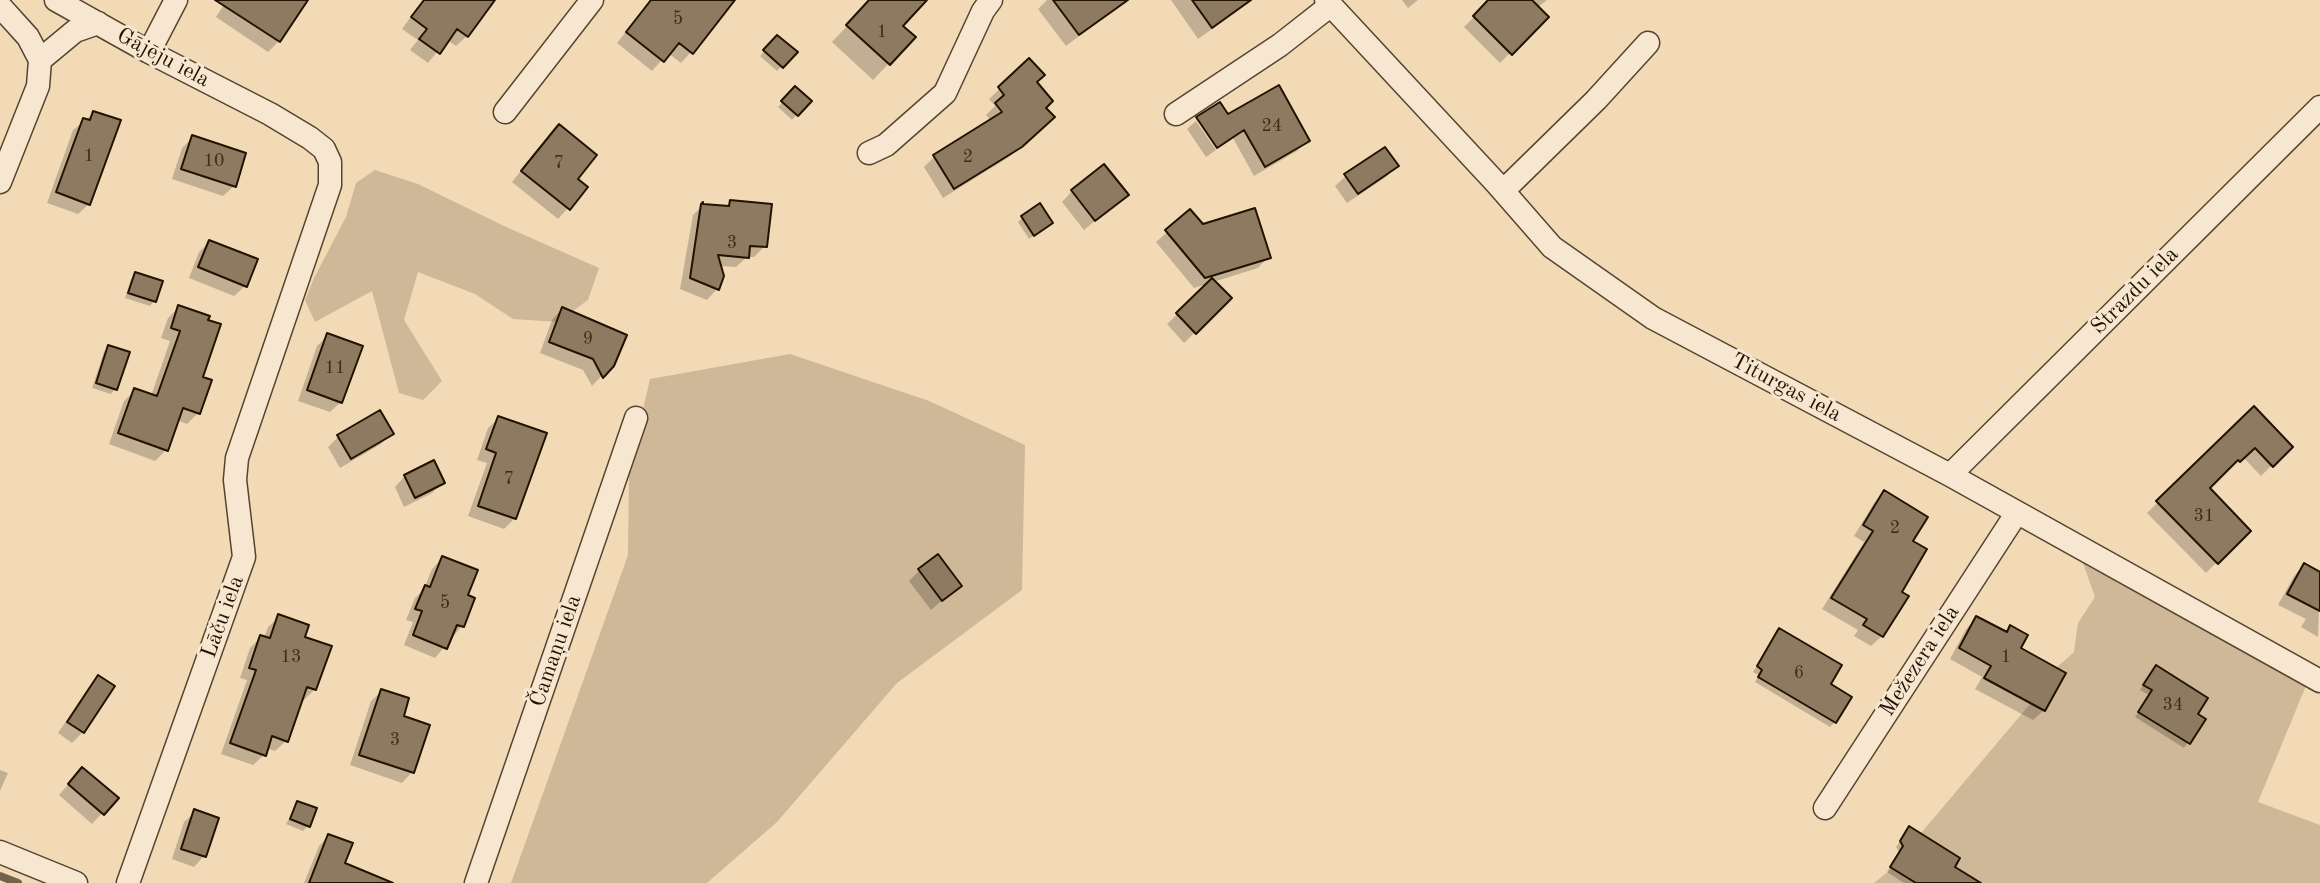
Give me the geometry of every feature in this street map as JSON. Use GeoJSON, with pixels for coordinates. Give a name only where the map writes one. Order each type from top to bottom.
{"type":"FeatureCollection","features":[{"type":"Feature","properties":{"kind":"street","name":"Gājēju iela"},"geometry":{"type":"LineString","coordinates":[[56,0],[270,114],[324,149],[330,162]]}},
{"type":"Feature","properties":{"kind":"street"},"geometry":{"type":"LineString","coordinates":[[149,52],[176,0]]}},
{"type":"Feature","properties":{"kind":"street"},"geometry":{"type":"LineString","coordinates":[[505,112],[592,0]]}},
{"type":"Feature","properties":{"kind":"street"},"geometry":{"type":"LineString","coordinates":[[869,153],[886,145],[945,93],[991,0]]}},
{"type":"Feature","properties":{"kind":"street"},"geometry":{"type":"LineString","coordinates":[[1176,114],[1280,45],[1328,3]]}},
{"type":"Feature","properties":{"kind":"street","name":"Titurgas iela"},"geometry":{"type":"LineString","coordinates":[[1328,3],[1552,247],[1653,318],[1950,475],[2320,681]]}},
{"type":"Feature","properties":{"kind":"street"},"geometry":{"type":"LineString","coordinates":[[0,6],[28,37],[40,60],[38,86],[0,182]]}},
{"type":"Feature","properties":{"kind":"street"},"geometry":{"type":"LineString","coordinates":[[40,60],[75,31],[98,23]]}},
{"type":"Feature","properties":{"kind":"street"},"geometry":{"type":"LineString","coordinates":[[1503,191],[1596,100],[1648,43]]}},
{"type":"Feature","properties":{"kind":"street","name":"Strazdu iela"},"geometry":{"type":"LineString","coordinates":[[1950,475],[2320,107]]}},
{"type":"Feature","properties":{"kind":"street","name":"Lāču iela"},"geometry":{"type":"LineString","coordinates":[[128,883],[244,557],[235,480],[237,458],[330,185],[330,162]]}},
{"type":"Feature","properties":{"kind":"street","name":"Čamaņu iela"},"geometry":{"type":"LineString","coordinates":[[476,883],[636,418]]}},
{"type":"Feature","properties":{"kind":"street","name":"Mežezera iela"},"geometry":{"type":"LineString","coordinates":[[1825,808],[2016,514]]}},
{"type":"Feature","properties":{"kind":"street"},"geometry":{"type":"LineString","coordinates":[[0,852],[76,883]]}},
{"type":"Feature","properties":{"kind":"shaded area"},"geometry":{"type":"Polygon","coordinates":[[[375,170],[418,184],[599,268],[588,300],[558,322],[513,319],[475,294],[418,272],[404,320],[442,381],[423,400],[399,393],[372,291],[315,322],[305,300],[346,217],[356,183],[375,170]]]}},
{"type":"Feature","properties":{"kind":"shaded area"},"geometry":{"type":"Polygon","coordinates":[[[790,354],[929,401],[1025,445],[1022,590],[897,683],[777,822],[707,883],[511,883],[628,555],[629,470],[650,379],[790,354]]]}},
{"type":"Feature","properties":{"kind":"shaded area"},"geometry":{"type":"Polygon","coordinates":[[[2077,546],[2310,676],[2258,802],[2320,825],[2320,883],[1874,883],[1889,871],[2030,704],[2047,676],[2074,652],[2078,623],[2095,597],[2077,546]]]}},
{"type":"Feature","properties":{"kind":"building"},"geometry":{"type":"Polygon","coordinates":[[[215,0],[308,0],[280,42],[215,0]]]}},
{"type":"Feature","properties":{"kind":"building"},"geometry":{"type":"Polygon","coordinates":[[[424,0],[495,0],[468,37],[457,29],[440,54],[419,39],[427,29],[411,17],[424,0]]]}},
{"type":"Feature","properties":{"kind":"building"},"geometry":{"type":"Polygon","coordinates":[[[651,0],[735,0],[693,54],[679,43],[664,62],[626,32],[651,0]]]}},
{"type":"Feature","properties":{"kind":"building"},"geometry":{"type":"Polygon","coordinates":[[[869,0],[927,0],[903,26],[916,37],[890,65],[846,25],[869,0]]]}},
{"type":"Feature","properties":{"kind":"building"},"geometry":{"type":"Polygon","coordinates":[[[1053,0],[1128,0],[1079,35],[1053,0]]]}},
{"type":"Feature","properties":{"kind":"building"},"geometry":{"type":"Polygon","coordinates":[[[1192,0],[1251,0],[1212,28],[1192,0]]]}},
{"type":"Feature","properties":{"kind":"building"},"geometry":{"type":"Polygon","coordinates":[[[1488,0],[1532,0],[1549,17],[1512,55],[1473,16],[1488,0]]]}},
{"type":"Feature","properties":{"kind":"building"},"geometry":{"type":"Polygon","coordinates":[[[777,35],[798,52],[783,68],[763,50],[777,35]]]}},
{"type":"Feature","properties":{"kind":"building"},"geometry":{"type":"Polygon","coordinates":[[[1029,58],[1045,75],[1037,82],[1053,101],[1046,108],[1055,117],[1022,147],[954,189],[933,155],[1002,112],[995,103],[1004,95],[998,87],[1029,58]]]}},
{"type":"Feature","properties":{"kind":"building"},"geometry":{"type":"Polygon","coordinates":[[[1279,85],[1310,141],[1265,167],[1244,130],[1217,148],[1196,117],[1220,102],[1228,114],[1279,85]]]}},
{"type":"Feature","properties":{"kind":"building"},"geometry":{"type":"Polygon","coordinates":[[[795,86],[812,101],[798,116],[781,101],[795,86]]]}},
{"type":"Feature","properties":{"kind":"building"},"geometry":{"type":"Polygon","coordinates":[[[93,111],[121,120],[90,205],[56,192],[83,118],[90,120],[93,111]]]}},
{"type":"Feature","properties":{"kind":"building"},"geometry":{"type":"Polygon","coordinates":[[[559,124],[597,155],[578,179],[588,187],[570,210],[521,171],[559,124]]]}},
{"type":"Feature","properties":{"kind":"building"},"geometry":{"type":"Polygon","coordinates":[[[192,135],[246,153],[236,187],[181,169],[192,135]]]}},
{"type":"Feature","properties":{"kind":"building"},"geometry":{"type":"Polygon","coordinates":[[[1385,147],[1399,166],[1358,194],[1344,174],[1385,147]]]}},
{"type":"Feature","properties":{"kind":"building"},"geometry":{"type":"Polygon","coordinates":[[[1104,164],[1129,195],[1095,221],[1071,190],[1104,164]]]}},
{"type":"Feature","properties":{"kind":"building"},"geometry":{"type":"Polygon","coordinates":[[[730,200],[772,204],[767,247],[750,246],[749,258],[718,255],[724,276],[719,290],[690,278],[701,204],[729,206],[730,200]]]}},
{"type":"Feature","properties":{"kind":"building"},"geometry":{"type":"Polygon","coordinates":[[[1040,203],[1053,223],[1034,236],[1021,216],[1040,203]]]}},
{"type":"Feature","properties":{"kind":"building"},"geometry":{"type":"Polygon","coordinates":[[[1255,208],[1271,258],[1205,278],[1165,230],[1190,209],[1203,224],[1255,208]]]}},
{"type":"Feature","properties":{"kind":"building"},"geometry":{"type":"Polygon","coordinates":[[[209,240],[258,259],[247,287],[198,267],[209,240]]]}},
{"type":"Feature","properties":{"kind":"building"},"geometry":{"type":"Polygon","coordinates":[[[135,272],[163,281],[156,302],[128,293],[135,272]]]}},
{"type":"Feature","properties":{"kind":"building"},"geometry":{"type":"Polygon","coordinates":[[[1212,278],[1232,298],[1196,334],[1176,313],[1212,278]]]}},
{"type":"Feature","properties":{"kind":"building"},"geometry":{"type":"Polygon","coordinates":[[[178,305],[210,316],[208,320],[221,324],[203,377],[212,380],[200,414],[183,408],[168,451],[118,433],[134,388],[157,396],[180,331],[171,328],[178,305]]]}},
{"type":"Feature","properties":{"kind":"building"},"geometry":{"type":"Polygon","coordinates":[[[562,307],[627,335],[614,366],[603,378],[593,359],[549,342],[562,307]]]}},
{"type":"Feature","properties":{"kind":"building"},"geometry":{"type":"Polygon","coordinates":[[[327,333],[363,346],[342,403],[307,390],[327,333]]]}},
{"type":"Feature","properties":{"kind":"building"},"geometry":{"type":"Polygon","coordinates":[[[108,345],[130,352],[117,390],[96,383],[108,345]]]}},
{"type":"Feature","properties":{"kind":"building"},"geometry":{"type":"Polygon","coordinates":[[[2254,406],[2293,447],[2273,467],[2255,448],[2210,488],[2251,531],[2218,564],[2156,501],[2254,406]]]}},
{"type":"Feature","properties":{"kind":"building"},"geometry":{"type":"Polygon","coordinates":[[[380,410],[394,434],[351,459],[337,435],[380,410]]]}},
{"type":"Feature","properties":{"kind":"building"},"geometry":{"type":"Polygon","coordinates":[[[498,416],[547,433],[516,519],[478,506],[496,453],[486,449],[498,416]]]}},
{"type":"Feature","properties":{"kind":"building"},"geometry":{"type":"Polygon","coordinates":[[[434,460],[445,483],[415,498],[404,475],[434,460]]]}},
{"type":"Feature","properties":{"kind":"building"},"geometry":{"type":"Polygon","coordinates":[[[1884,490],[1928,517],[1913,541],[1927,549],[1902,592],[1909,596],[1883,637],[1863,625],[1867,619],[1831,598],[1873,531],[1863,525],[1884,490]]]}},
{"type":"Feature","properties":{"kind":"building"},"geometry":{"type":"Polygon","coordinates":[[[938,554],[962,586],[942,601],[918,569],[938,554]]]}},
{"type":"Feature","properties":{"kind":"building"},"geometry":{"type":"Polygon","coordinates":[[[442,556],[478,570],[468,595],[475,598],[464,627],[457,625],[447,649],[413,635],[422,611],[415,609],[425,585],[430,587],[442,556]]]}},
{"type":"Feature","properties":{"kind":"building"},"geometry":{"type":"Polygon","coordinates":[[[2304,563],[2320,572],[2320,611],[2287,594],[2304,563]]]}},
{"type":"Feature","properties":{"kind":"building"},"geometry":{"type":"Polygon","coordinates":[[[278,614],[309,625],[305,637],[332,646],[316,690],[307,687],[288,742],[272,736],[266,756],[230,743],[256,670],[249,668],[260,635],[270,638],[278,614]]]}},
{"type":"Feature","properties":{"kind":"building"},"geometry":{"type":"Polygon","coordinates":[[[1976,616],[2007,632],[2010,625],[2028,635],[2021,648],[2066,673],[2045,711],[1984,678],[1991,666],[1959,648],[1976,616]]]}},
{"type":"Feature","properties":{"kind":"building"},"geometry":{"type":"Polygon","coordinates":[[[1779,628],[1842,665],[1831,684],[1852,697],[1836,723],[1758,677],[1762,670],[1757,666],[1779,628]]]}},
{"type":"Feature","properties":{"kind":"building"},"geometry":{"type":"Polygon","coordinates":[[[2156,665],[2208,698],[2198,714],[2206,719],[2190,744],[2138,712],[2152,690],[2143,685],[2156,665]]]}},
{"type":"Feature","properties":{"kind":"building"},"geometry":{"type":"Polygon","coordinates":[[[98,675],[115,686],[84,733],[67,722],[98,675]]]}},
{"type":"Feature","properties":{"kind":"building"},"geometry":{"type":"Polygon","coordinates":[[[381,689],[409,698],[404,716],[430,725],[414,773],[359,755],[381,689]]]}},
{"type":"Feature","properties":{"kind":"building"},"geometry":{"type":"Polygon","coordinates":[[[82,767],[119,798],[104,815],[68,784],[82,767]]]}},
{"type":"Feature","properties":{"kind":"building"},"geometry":{"type":"Polygon","coordinates":[[[297,801],[317,808],[310,827],[290,819],[297,801]]]}},
{"type":"Feature","properties":{"kind":"building"},"geometry":{"type":"Polygon","coordinates":[[[194,809],[219,818],[206,857],[181,849],[194,809]]]}},
{"type":"Feature","properties":{"kind":"building"},"geometry":{"type":"Polygon","coordinates":[[[1909,826],[1960,858],[1955,867],[1981,883],[1916,883],[1890,867],[1903,846],[1900,841],[1909,826]]]}},
{"type":"Feature","properties":{"kind":"building"},"geometry":{"type":"Polygon","coordinates":[[[328,834],[353,843],[345,863],[393,883],[309,883],[328,834]]]}},
{"type":"Feature","properties":{"kind":"waterway"},"geometry":{"type":"LineString","coordinates":[[0,876],[18,883]]}}]}
